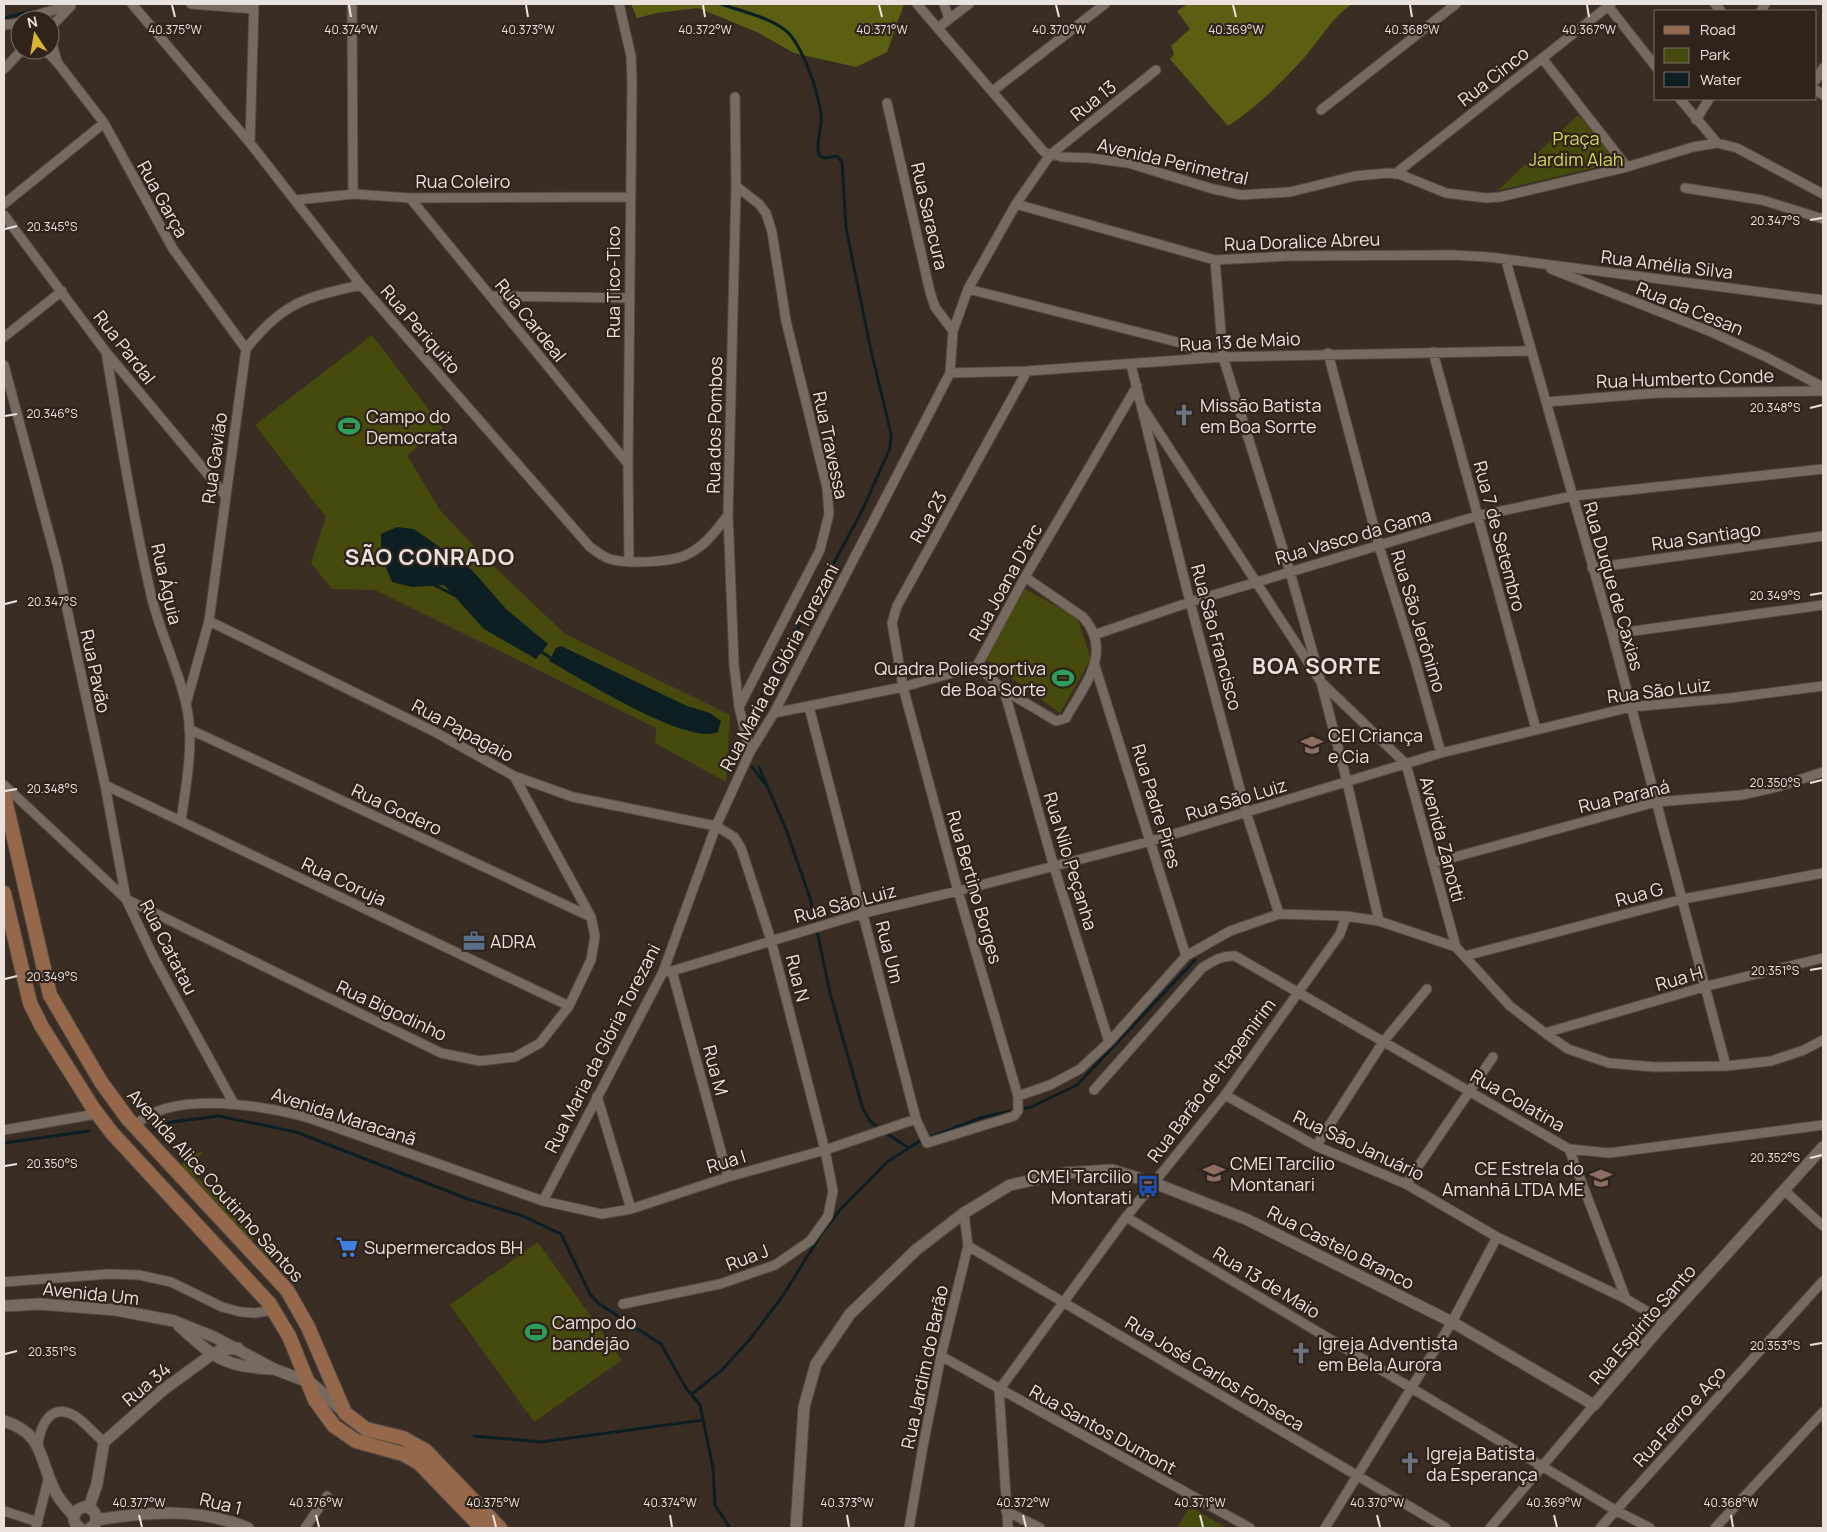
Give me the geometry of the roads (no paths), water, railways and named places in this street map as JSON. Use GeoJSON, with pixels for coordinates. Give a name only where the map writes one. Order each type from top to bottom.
{"type":"FeatureCollection","features":[{"type":"Feature","properties":{"kind":"main road","name":"Avenida Alice Coutinho Santos"},"geometry":{"type":"LineString","coordinates":[[4,795],[50,995],[110,1096],[135,1126],[287,1290],[308,1327],[345,1413],[366,1429],[403,1438],[426,1451],[500,1528]]}},
{"type":"Feature","properties":{"kind":"main road"},"geometry":{"type":"LineString","coordinates":[[4,893],[30,1002],[42,1027],[96,1114],[261,1293],[274,1310],[289,1336],[307,1382],[324,1414],[341,1432],[356,1441],[398,1452],[419,1463],[482,1528]]}},
{"type":"Feature","properties":{"kind":"street"},"geometry":{"type":"LineString","coordinates":[[52,10],[72,4]]}},
{"type":"Feature","properties":{"kind":"street"},"geometry":{"type":"LineString","coordinates":[[60,17],[72,4]]}},
{"type":"Feature","properties":{"kind":"street","name":"Rua Periquito"},"geometry":{"type":"LineString","coordinates":[[132,4],[250,143],[361,285],[590,547],[608,558],[629,562],[671,558],[689,554],[707,542],[728,516]]}},
{"type":"Feature","properties":{"kind":"street"},"geometry":{"type":"LineString","coordinates":[[191,4],[254,7],[250,143]]}},
{"type":"Feature","properties":{"kind":"street"},"geometry":{"type":"LineString","coordinates":[[352,4],[353,194]]}},
{"type":"Feature","properties":{"kind":"street","name":"Rua Tico-Tico"},"geometry":{"type":"LineString","coordinates":[[619,4],[631,56],[629,562]]}},
{"type":"Feature","properties":{"kind":"street"},"geometry":{"type":"LineString","coordinates":[[917,4],[994,90],[1041,149],[1050,155]]}},
{"type":"Feature","properties":{"kind":"street"},"geometry":{"type":"LineString","coordinates":[[944,4],[949,19]]}},
{"type":"Feature","properties":{"kind":"street"},"geometry":{"type":"LineString","coordinates":[[939,27],[969,4]]}},
{"type":"Feature","properties":{"kind":"street"},"geometry":{"type":"LineString","coordinates":[[994,90],[1105,4]]}},
{"type":"Feature","properties":{"kind":"street"},"geometry":{"type":"LineString","coordinates":[[1321,110],[1456,4]]}},
{"type":"Feature","properties":{"kind":"street"},"geometry":{"type":"LineString","coordinates":[[1610,5],[1654,64]]}},
{"type":"Feature","properties":{"kind":"street","name":"Rua Cinco"},"geometry":{"type":"LineString","coordinates":[[1395,174],[1610,5]]}},
{"type":"Feature","properties":{"kind":"street"},"geometry":{"type":"LineString","coordinates":[[1542,58],[1627,167]]}},
{"type":"Feature","properties":{"kind":"street","name":"Rua Garça"},"geometry":{"type":"LineString","coordinates":[[57,62],[104,123],[173,249],[246,349]]}},
{"type":"Feature","properties":{"kind":"street","name":"Rua 13"},"geometry":{"type":"LineString","coordinates":[[1050,155],[1156,70]]}},
{"type":"Feature","properties":{"kind":"street","name":"Rua dos Pombos"},"geometry":{"type":"LineString","coordinates":[[735,97],[736,186],[728,516],[734,665],[739,707],[750,752]]}},
{"type":"Feature","properties":{"kind":"street"},"geometry":{"type":"LineString","coordinates":[[1681,100],[1717,143]]}},
{"type":"Feature","properties":{"kind":"street"},"geometry":{"type":"LineString","coordinates":[[1696,120],[1708,100]]}},
{"type":"Feature","properties":{"kind":"street","name":"Rua Saracura"},"geometry":{"type":"LineString","coordinates":[[887,103],[930,292],[935,307],[953,331]]}},
{"type":"Feature","properties":{"kind":"street"},"geometry":{"type":"LineString","coordinates":[[4,204],[104,123]]}},
{"type":"Feature","properties":{"kind":"street","name":"Avenida Perimetral"},"geometry":{"type":"LineString","coordinates":[[1050,155],[1122,162],[1213,189],[1255,196],[1290,192],[1354,176],[1395,174],[1446,193],[1486,198],[1500,197],[1627,167],[1693,147],[1717,143],[1737,148],[1823,194]]}},
{"type":"Feature","properties":{"kind":"street","name":"Rua Maria da Glória Torezani"},"geometry":{"type":"LineString","coordinates":[[543,1201],[597,1096],[668,971],[716,826],[750,752],[774,713],[950,374],[953,331],[968,289],[1016,204],[1050,155]]}},
{"type":"Feature","properties":{"kind":"street","name":"Rua Travessa"},"geometry":{"type":"LineString","coordinates":[[736,186],[759,204],[766,213],[772,232],[786,321],[827,488],[828,514],[820,550],[739,707]]}},
{"type":"Feature","properties":{"kind":"street"},"geometry":{"type":"LineString","coordinates":[[1685,188],[1762,200],[1823,219]]}},
{"type":"Feature","properties":{"kind":"street","name":"Rua Coleiro"},"geometry":{"type":"LineString","coordinates":[[296,200],[353,194],[410,198],[630,197]]}},
{"type":"Feature","properties":{"kind":"street","name":"Rua Cardeal"},"geometry":{"type":"LineString","coordinates":[[410,198],[628,464]]}},
{"type":"Feature","properties":{"kind":"street","name":"Rua Doralice Abreu"},"geometry":{"type":"LineString","coordinates":[[1016,204],[1215,260],[1289,256],[1452,255],[1506,260]]}},
{"type":"Feature","properties":{"kind":"street","name":"Rua Pardal"},"geometry":{"type":"LineString","coordinates":[[4,215],[106,352],[225,495]]}},
{"type":"Feature","properties":{"kind":"street"},"geometry":{"type":"LineString","coordinates":[[1215,260],[1223,357],[1290,572],[1321,682],[1347,782],[1379,920]]}},
{"type":"Feature","properties":{"kind":"street","name":"Rua Amélia Silva"},"geometry":{"type":"LineString","coordinates":[[1506,260],[1823,300]]}},
{"type":"Feature","properties":{"kind":"street","name":"Rua Duque de Caxias"},"geometry":{"type":"LineString","coordinates":[[1506,260],[1531,351],[1548,402],[1592,568],[1612,634],[1726,1066]]}},
{"type":"Feature","properties":{"kind":"street","name":"Rua da Cesan"},"geometry":{"type":"LineString","coordinates":[[1542,264],[1585,284],[1709,332],[1766,357],[1823,389]]}},
{"type":"Feature","properties":{"kind":"street","name":"Rua Gavião"},"geometry":{"type":"LineString","coordinates":[[186,704],[209,621],[246,349],[263,327],[290,306],[321,294],[361,285]]}},
{"type":"Feature","properties":{"kind":"street"},"geometry":{"type":"LineString","coordinates":[[968,289],[1181,343],[1208,358]]}},
{"type":"Feature","properties":{"kind":"street"},"geometry":{"type":"LineString","coordinates":[[4,337],[62,291]]}},
{"type":"Feature","properties":{"kind":"street"},"geometry":{"type":"LineString","coordinates":[[490,296],[630,298]]}},
{"type":"Feature","properties":{"kind":"street","name":"Rua 13 de Maio"},"geometry":{"type":"LineString","coordinates":[[950,374],[1027,372],[1223,357],[1328,353],[1531,351]]}},
{"type":"Feature","properties":{"kind":"street","name":"Rua Águia"},"geometry":{"type":"LineString","coordinates":[[106,352],[126,471],[152,600],[186,704],[189,728],[188,768],[181,821]]}},
{"type":"Feature","properties":{"kind":"street","name":"Rua 7 de Setembro"},"geometry":{"type":"LineString","coordinates":[[1433,352],[1536,729]]}},
{"type":"Feature","properties":{"kind":"street","name":"Rua São Jerônimo"},"geometry":{"type":"LineString","coordinates":[[1328,353],[1379,546],[1441,752]]}},
{"type":"Feature","properties":{"kind":"street","name":"Rua Pavão"},"geometry":{"type":"LineString","coordinates":[[4,365],[57,563],[126,899]]}},
{"type":"Feature","properties":{"kind":"street","name":"Rua São Francisco"},"geometry":{"type":"LineString","coordinates":[[1131,365],[1190,602],[1246,812],[1279,914]]}},
{"type":"Feature","properties":{"kind":"street","name":"Rua 23"},"geometry":{"type":"LineString","coordinates":[[903,687],[892,624],[897,606],[1027,372]]}},
{"type":"Feature","properties":{"kind":"street","name":"Rua Joana D'arc"},"geometry":{"type":"LineString","coordinates":[[774,713],[903,687],[977,666],[1026,577],[1137,386]]}},
{"type":"Feature","properties":{"kind":"street","name":"Rua Humberto Conde"},"geometry":{"type":"LineString","coordinates":[[1548,402],[1656,393],[1823,389]]}},
{"type":"Feature","properties":{"kind":"street","name":"Avenida Zanotti"},"geometry":{"type":"LineString","coordinates":[[1143,408],[1321,682],[1406,764],[1456,947]]}},
{"type":"Feature","properties":{"kind":"street","name":"Rua Vasco da Gama"},"geometry":{"type":"LineString","coordinates":[[1094,635],[1190,602],[1477,516],[1573,496],[1823,469]]}},
{"type":"Feature","properties":{"kind":"street","name":"Rua Santiago"},"geometry":{"type":"LineString","coordinates":[[1592,568],[1823,536]]}},
{"type":"Feature","properties":{"kind":"street"},"geometry":{"type":"LineString","coordinates":[[977,666],[1004,690],[1056,720],[1061,720],[1066,718],[1095,666],[1094,635],[1082,617],[1026,577]]}},
{"type":"Feature","properties":{"kind":"street"},"geometry":{"type":"LineString","coordinates":[[1612,634],[1823,606]]}},
{"type":"Feature","properties":{"kind":"street","name":"Rua Papagaio"},"geometry":{"type":"LineString","coordinates":[[209,621],[435,732],[514,776],[573,797],[716,826]]}},
{"type":"Feature","properties":{"kind":"street","name":"Rua Padre Pires"},"geometry":{"type":"LineString","coordinates":[[1095,666],[1186,956]]}},
{"type":"Feature","properties":{"kind":"street","name":"Rua São Luiz"},"geometry":{"type":"LineString","coordinates":[[668,971],[864,912],[958,891],[1151,842],[1441,752],[1631,707],[1730,698],[1823,686]]}},
{"type":"Feature","properties":{"kind":"street","name":"Rua Bertino Borges"},"geometry":{"type":"LineString","coordinates":[[903,687],[958,891],[1018,1099]]}},
{"type":"Feature","properties":{"kind":"street","name":"Rua Nilo Peçanha"},"geometry":{"type":"LineString","coordinates":[[1004,690],[1054,867],[1109,1042]]}},
{"type":"Feature","properties":{"kind":"street","name":"Rua Um"},"geometry":{"type":"LineString","coordinates":[[809,707],[864,912],[916,1119]]}},
{"type":"Feature","properties":{"kind":"street","name":"Rua Godero"},"geometry":{"type":"LineString","coordinates":[[189,728],[591,917]]}},
{"type":"Feature","properties":{"kind":"street","name":"Rua Paraná"},"geometry":{"type":"LineString","coordinates":[[1433,862],[1656,802],[1742,795],[1777,787],[1823,772]]}},
{"type":"Feature","properties":{"kind":"street","name":"Rua Bigodinho"},"geometry":{"type":"LineString","coordinates":[[126,899],[441,1053],[480,1062],[515,1057],[540,1043],[569,1006],[592,960],[595,936],[591,917],[514,776]]}},
{"type":"Feature","properties":{"kind":"street","name":"Rua Catatau"},"geometry":{"type":"LineString","coordinates":[[4,785],[126,899],[154,958],[234,1104]]}},
{"type":"Feature","properties":{"kind":"street","name":"Rua Coruja"},"geometry":{"type":"LineString","coordinates":[[104,786],[569,1006]]}},
{"type":"Feature","properties":{"kind":"street","name":"Rua N"},"geometry":{"type":"LineString","coordinates":[[716,826],[734,837],[741,848],[771,940],[825,1150]]}},
{"type":"Feature","properties":{"kind":"street","name":"Rua G"},"geometry":{"type":"LineString","coordinates":[[1465,956],[1683,899],[1823,873]]}},
{"type":"Feature","properties":{"kind":"street"},"geometry":{"type":"LineString","coordinates":[[916,1119],[927,1144],[1017,1114],[1018,1099],[1080,1069],[1109,1042],[1186,956],[1230,931],[1279,914],[1346,916],[1379,920],[1456,947],[1510,1006],[1545,1033],[1568,1049],[1609,1063],[1655,1067],[1726,1066],[1771,1061],[1804,1050],[1823,1040]]}},
{"type":"Feature","properties":{"kind":"street","name":"Rua Barão de Itapemirim"},"geometry":{"type":"LineString","coordinates":[[999,1390],[1126,1217],[1225,1095],[1340,934],[1346,916]]}},
{"type":"Feature","properties":{"kind":"street","name":"Rua Colatina"},"geometry":{"type":"LineString","coordinates":[[1094,1090],[1202,968],[1227,955],[1242,958],[1569,1149],[1609,1153],[1823,1125]]}},
{"type":"Feature","properties":{"kind":"street","name":"Rua H"},"geometry":{"type":"LineString","coordinates":[[1545,1033],[1706,986],[1823,958]]}},
{"type":"Feature","properties":{"kind":"street","name":"Rua M"},"geometry":{"type":"LineString","coordinates":[[668,971],[728,1177]]}},
{"type":"Feature","properties":{"kind":"street"},"geometry":{"type":"LineString","coordinates":[[1316,1146],[1383,1042],[1427,988]]}},
{"type":"Feature","properties":{"kind":"street"},"geometry":{"type":"LineString","coordinates":[[1406,1184],[1493,1057]]}},
{"type":"Feature","properties":{"kind":"street","name":"Rua São Januário"},"geometry":{"type":"LineString","coordinates":[[1225,1095],[1316,1146],[1406,1184],[1497,1237],[1626,1299],[1665,1322]]}},
{"type":"Feature","properties":{"kind":"street"},"geometry":{"type":"LineString","coordinates":[[597,1096],[632,1209]]}},
{"type":"Feature","properties":{"kind":"street","name":"Avenida Maracanã"},"geometry":{"type":"LineString","coordinates":[[135,1126],[151,1113],[163,1110],[194,1105],[234,1104],[258,1106],[296,1114],[543,1201]]}},
{"type":"Feature","properties":{"kind":"street"},"geometry":{"type":"LineString","coordinates":[[4,1130],[96,1114]]}},
{"type":"Feature","properties":{"kind":"street","name":"Rua I"},"geometry":{"type":"LineString","coordinates":[[543,1201],[602,1214],[632,1209],[728,1177],[825,1150],[916,1119]]}},
{"type":"Feature","properties":{"kind":"street","name":"Rua Espírito Santo"},"geometry":{"type":"LineString","coordinates":[[1490,1528],[1545,1466],[1665,1322],[1823,1147]]}},
{"type":"Feature","properties":{"kind":"street"},"geometry":{"type":"LineString","coordinates":[[1569,1149],[1626,1299]]}},
{"type":"Feature","properties":{"kind":"street","name":"Rua J"},"geometry":{"type":"LineString","coordinates":[[623,1304],[720,1284],[776,1265],[810,1240],[828,1216],[833,1191],[825,1150]]}},
{"type":"Feature","properties":{"kind":"street","name":"Rua Castelo Branco"},"geometry":{"type":"LineString","coordinates":[[796,1528],[804,1407],[816,1364],[850,1314],[916,1250],[964,1213],[1010,1185],[1065,1173],[1112,1170],[1154,1183],[1246,1219],[1452,1322],[1594,1405]]}},
{"type":"Feature","properties":{"kind":"street"},"geometry":{"type":"LineString","coordinates":[[1785,1191],[1823,1226]]}},
{"type":"Feature","properties":{"kind":"street","name":"Rua Jardim do Barão"},"geometry":{"type":"LineString","coordinates":[[909,1528],[923,1446],[968,1246],[964,1213]]}},
{"type":"Feature","properties":{"kind":"street","name":"Rua 13 de Maio"},"geometry":{"type":"LineString","coordinates":[[1126,1217],[1545,1466],[1615,1510],[1650,1528]]}},
{"type":"Feature","properties":{"kind":"street"},"geometry":{"type":"LineString","coordinates":[[1325,1528],[1452,1322],[1497,1237]]}},
{"type":"Feature","properties":{"kind":"street","name":"Rua José Carlos Fonseca"},"geometry":{"type":"LineString","coordinates":[[968,1246],[1446,1528]]}},
{"type":"Feature","properties":{"kind":"street"},"geometry":{"type":"LineString","coordinates":[[4,1282],[109,1274],[139,1275],[171,1282],[222,1307],[240,1312],[255,1313],[274,1310]]}},
{"type":"Feature","properties":{"kind":"street","name":"Rua Ferro e Aço"},"geometry":{"type":"LineString","coordinates":[[1600,1528],[1823,1281]]}},
{"type":"Feature","properties":{"kind":"street","name":"Avenida Um"},"geometry":{"type":"LineString","coordinates":[[4,1306],[39,1304],[97,1309],[174,1321],[239,1348],[274,1369],[307,1382],[326,1394],[345,1413]]}},
{"type":"Feature","properties":{"kind":"street","name":"Avenida Um"},"geometry":{"type":"LineString","coordinates":[[174,1321],[211,1355],[233,1364],[274,1369]]}},
{"type":"Feature","properties":{"kind":"street","name":"Rua 34"},"geometry":{"type":"LineString","coordinates":[[104,1442],[162,1390],[211,1355],[228,1348],[239,1348]]}},
{"type":"Feature","properties":{"kind":"street","name":"Rua Santos Dumont"},"geometry":{"type":"LineString","coordinates":[[942,1356],[999,1390],[1250,1528]]}},
{"type":"Feature","properties":{"kind":"street"},"geometry":{"type":"LineString","coordinates":[[999,1390],[1008,1528]]}},
{"type":"Feature","properties":{"kind":"street"},"geometry":{"type":"LineString","coordinates":[[38,1445],[44,1421],[52,1415],[61,1412],[76,1417],[104,1442],[97,1484],[89,1507]]}},
{"type":"Feature","properties":{"kind":"street"},"geometry":{"type":"LineString","coordinates":[[1715,1528],[1823,1412]]}},
{"type":"Feature","properties":{"kind":"street"},"geometry":{"type":"LineString","coordinates":[[4,1421],[22,1429],[38,1445],[57,1495],[74,1516]]}},
{"type":"Feature","properties":{"kind":"street"},"geometry":{"type":"LineString","coordinates":[[4,1511],[37,1525],[49,1476]]}},
{"type":"Feature","properties":{"kind":"street"},"geometry":{"type":"LineString","coordinates":[[305,1528],[327,1496]]}},
{"type":"Feature","properties":{"kind":"street"},"geometry":{"type":"LineString","coordinates":[[80,1528],[74,1522],[74,1516],[79,1508],[89,1507]]}},
{"type":"Feature","properties":{"kind":"street"},"geometry":{"type":"LineString","coordinates":[[89,1507],[96,1515],[93,1524]]}},
{"type":"Feature","properties":{"kind":"street"},"geometry":{"type":"LineString","coordinates":[[1006,1511],[1040,1528]]}},
{"type":"Feature","properties":{"kind":"street","name":"Rua 1"},"geometry":{"type":"LineString","coordinates":[[93,1524],[152,1512],[192,1513],[232,1522],[248,1528]]}},
{"type":"Feature","properties":{"kind":"water"},"geometry":{"type":"Polygon","coordinates":[[[397,527],[414,529],[471,569],[507,610],[548,644],[536,659],[484,629],[444,585],[412,587],[392,582],[381,556],[381,534],[397,527]]]}},
{"type":"Feature","properties":{"kind":"water"},"geometry":{"type":"Polygon","coordinates":[[[561,646],[687,706],[710,713],[721,721],[718,732],[703,734],[683,729],[659,720],[608,695],[549,661],[556,648],[561,646]]]}},
{"type":"Feature","properties":{"kind":"waterway"},"geometry":{"type":"LineString","coordinates":[[721,4],[778,25],[791,36],[803,56],[821,114],[819,155],[824,158],[837,156],[842,162],[846,228],[870,346],[891,434],[890,448],[862,511],[753,712]]}},
{"type":"Feature","properties":{"kind":"waterway"},"geometry":{"type":"LineString","coordinates":[[4,18],[10,17]]}},
{"type":"Feature","properties":{"kind":"waterway"},"geometry":{"type":"LineString","coordinates":[[430,583],[458,597]]}},
{"type":"Feature","properties":{"kind":"waterway"},"geometry":{"type":"LineString","coordinates":[[540,651],[554,660]]}},
{"type":"Feature","properties":{"kind":"waterway"},"geometry":{"type":"LineString","coordinates":[[752,767],[766,785]]}},
{"type":"Feature","properties":{"kind":"waterway"},"geometry":{"type":"LineString","coordinates":[[759,767],[787,832],[810,898],[830,993],[863,1109],[870,1121],[880,1129]]}},
{"type":"Feature","properties":{"kind":"waterway"},"geometry":{"type":"LineString","coordinates":[[692,1394],[722,1370],[750,1339],[782,1297],[822,1233],[841,1209],[887,1162],[920,1141],[983,1117],[1031,1107],[1077,1085],[1195,960]]}},
{"type":"Feature","properties":{"kind":"waterway"},"geometry":{"type":"LineString","coordinates":[[154,1130],[171,1122],[219,1116],[296,1132],[468,1199],[523,1216],[561,1234],[590,1294],[598,1303],[661,1344],[686,1388],[700,1405],[713,1468],[715,1505],[730,1528]]}},
{"type":"Feature","properties":{"kind":"waterway"},"geometry":{"type":"LineString","coordinates":[[4,1143],[89,1131]]}},
{"type":"Feature","properties":{"kind":"waterway"},"geometry":{"type":"LineString","coordinates":[[885,1132],[907,1147]]}},
{"type":"Feature","properties":{"kind":"waterway"},"geometry":{"type":"LineString","coordinates":[[474,1436],[541,1442],[703,1420]]}},
{"type":"Feature","properties":{"kind":"place","name":"Missão Batista em Boa Sorrte"},"geometry":{"type":"Point","coordinates":[1184,415]}},
{"type":"Feature","properties":{"kind":"place","name":"Campo do Democrata"},"geometry":{"type":"Point","coordinates":[349,426]}},
{"type":"Feature","properties":{"kind":"place","name":"Quadra Poliesportiva de Boa Sorte"},"geometry":{"type":"Point","coordinates":[1063,678]}},
{"type":"Feature","properties":{"kind":"place","name":"CEI Criança e Cia"},"geometry":{"type":"Point","coordinates":[1312,745]}},
{"type":"Feature","properties":{"kind":"place","name":"ADRA"},"geometry":{"type":"Point","coordinates":[474,941]}},
{"type":"Feature","properties":{"kind":"place","name":"CMEI Tarcílio Montanari"},"geometry":{"type":"Point","coordinates":[1214,1173]}},
{"type":"Feature","properties":{"kind":"place","name":"CE Estrela do Amanhã LTDA ME"},"geometry":{"type":"Point","coordinates":[1601,1178]}},
{"type":"Feature","properties":{"kind":"place","name":"CMEI Tarcilio Montarati"},"geometry":{"type":"Point","coordinates":[1148,1186]}},
{"type":"Feature","properties":{"kind":"place","name":"Supermercados BH"},"geometry":{"type":"Point","coordinates":[347,1247]}},
{"type":"Feature","properties":{"kind":"place","name":"Campo do bandejão"},"geometry":{"type":"Point","coordinates":[536,1332]}},
{"type":"Feature","properties":{"kind":"place","name":"Igreja Adventista em Bela Aurora"},"geometry":{"type":"Point","coordinates":[1301,1353]}},
{"type":"Feature","properties":{"kind":"place","name":"Igreja Batista da Esperança"},"geometry":{"type":"Point","coordinates":[1410,1463]}},
{"type":"Feature","properties":{"kind":"district","name":"SÃO CONRADO"},"geometry":{"type":"Point","coordinates":[430,557]}},
{"type":"Feature","properties":{"kind":"district","name":"BOA SORTE"},"geometry":{"type":"Point","coordinates":[1317,666]}},
{"type":"Feature","properties":{"kind":"park label","name":"Praça Jardim Alah"},"geometry":{"type":"Point","coordinates":[1576,148]}}]}
